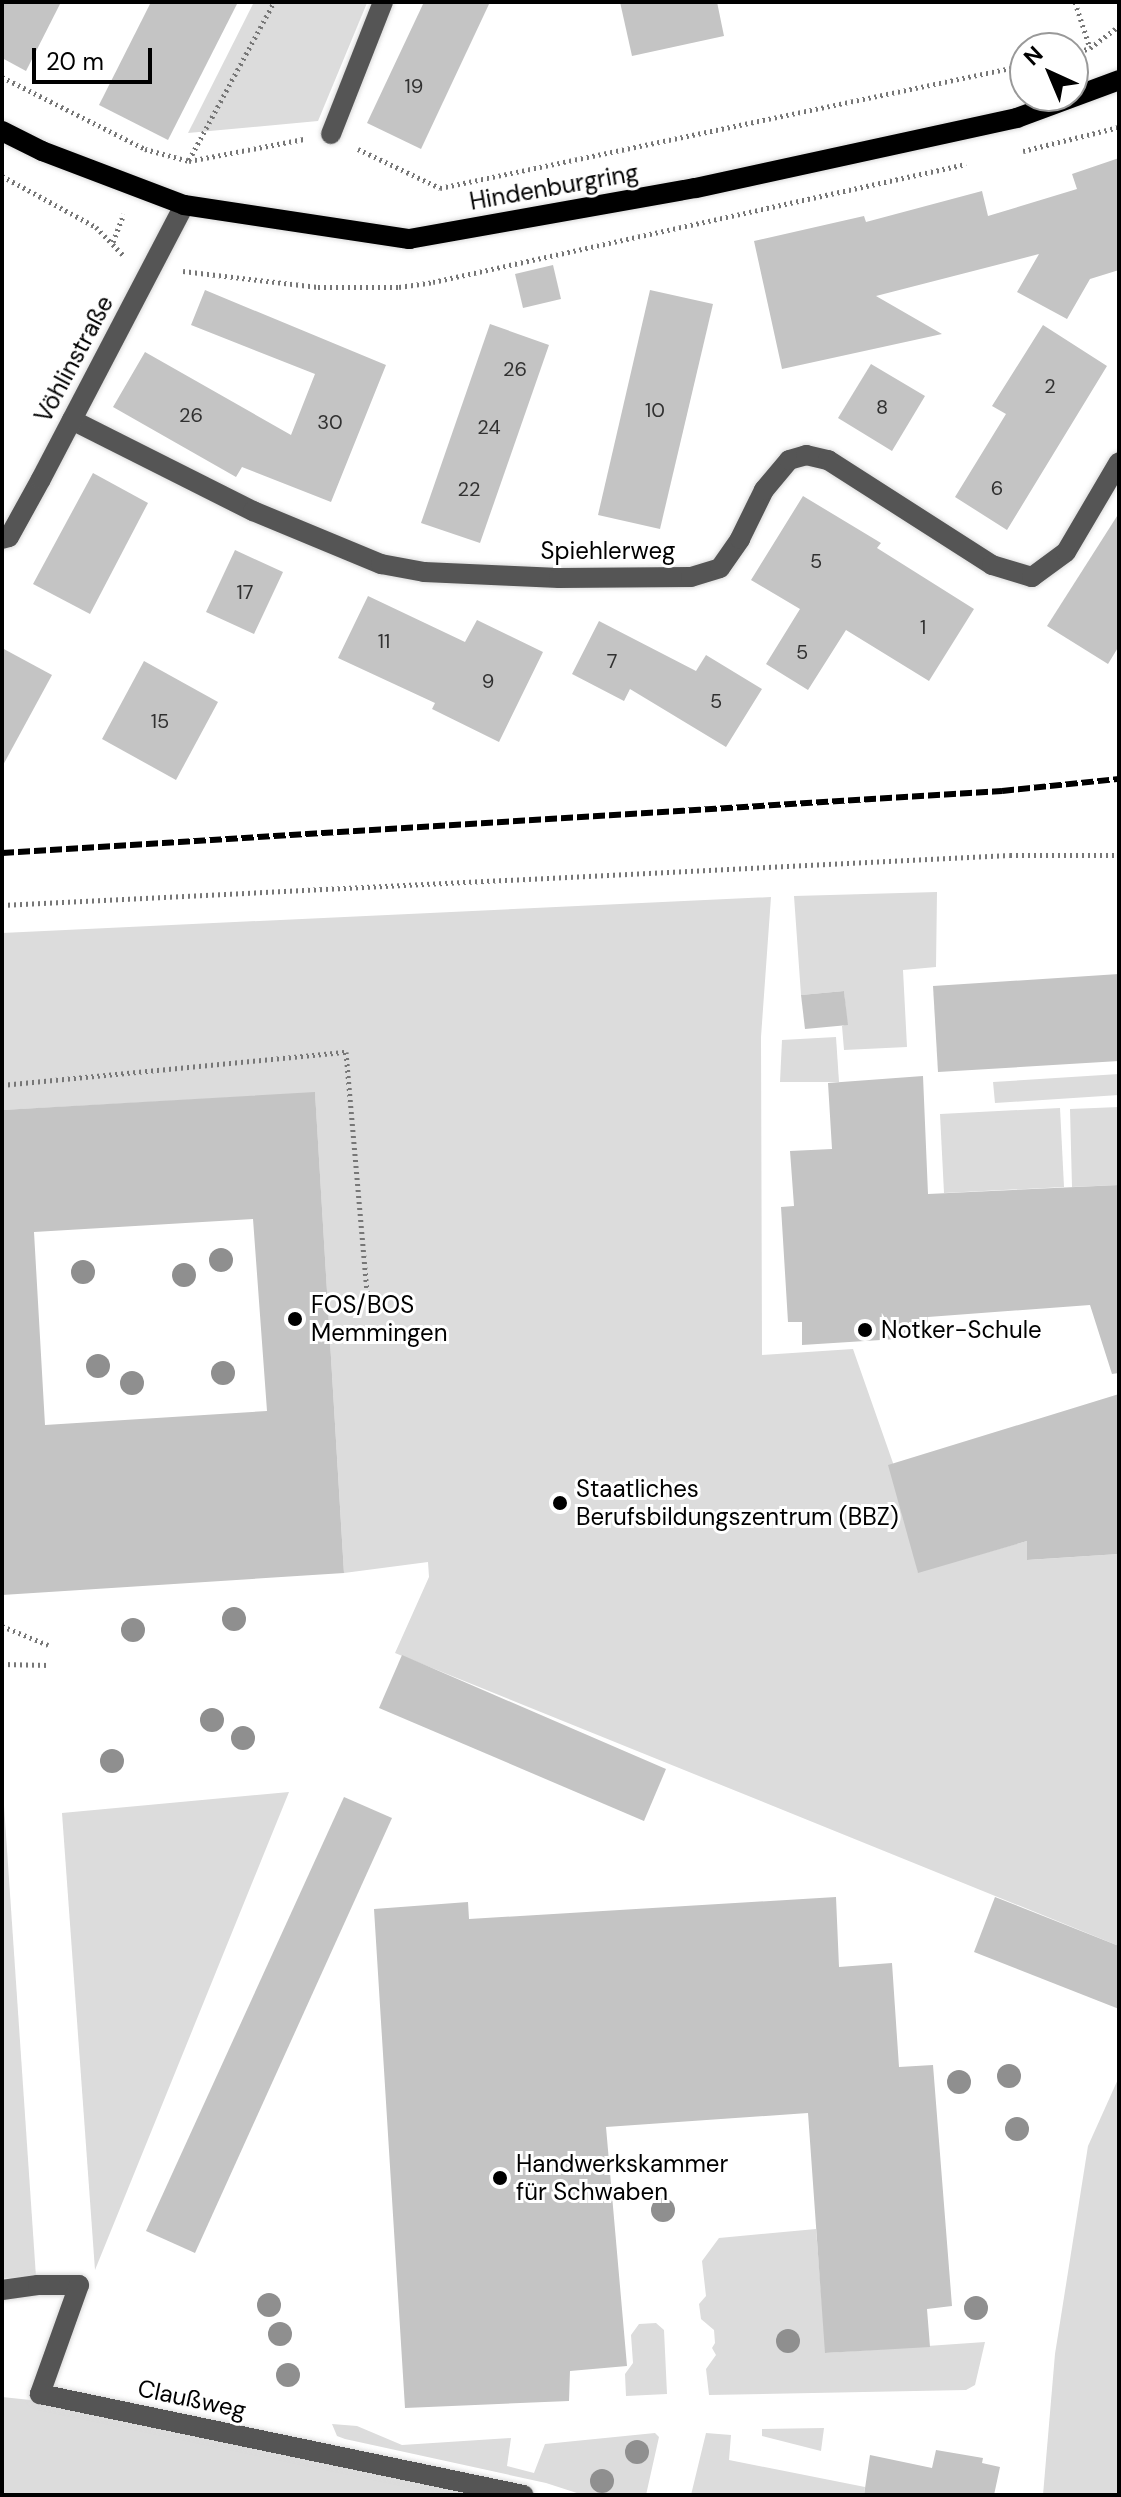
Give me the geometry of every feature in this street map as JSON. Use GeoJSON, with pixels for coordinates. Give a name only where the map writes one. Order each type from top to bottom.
{"type":"FeatureCollection","features":[{"type":"Feature","properties":{"kind":"main road","name":"Hindenburgring"},"geometry":{"type":"LineString","coordinates":[[2,131],[42,151],[184,205],[409,239],[696,188],[1017,118],[1119,80]]}},
{"type":"Feature","properties":{"kind":"street"},"geometry":{"type":"LineString","coordinates":[[331,134],[383,2]]}},
{"type":"Feature","properties":{"kind":"street","name":"Vöhlinstraße"},"geometry":{"type":"LineString","coordinates":[[2,557],[5,538],[72,420],[184,205]]}},
{"type":"Feature","properties":{"kind":"street","name":"Spiehlerweg"},"geometry":{"type":"LineString","coordinates":[[72,420],[253,511],[381,564],[424,572],[529,577],[691,577],[720,568],[740,539],[764,490],[789,460],[806,455],[828,460],[992,565],[1032,577],[1066,552],[1119,462]]}},
{"type":"Feature","properties":{"kind":"street","name":"Claußweg"},"geometry":{"type":"LineString","coordinates":[[2,2290],[38,2285],[79,2285],[40,2394],[524,2495]]}},
{"type":"Feature","properties":{"kind":"path"},"geometry":{"type":"LineString","coordinates":[[189,161],[274,2]]}},
{"type":"Feature","properties":{"kind":"path"},"geometry":{"type":"LineString","coordinates":[[1075,2],[1090,48],[1119,26]]}},
{"type":"Feature","properties":{"kind":"path"},"geometry":{"type":"LineString","coordinates":[[2,77],[145,149],[189,161],[331,134],[440,188],[1009,68]]}},
{"type":"Feature","properties":{"kind":"path"},"geometry":{"type":"LineString","coordinates":[[2,176],[96,227],[126,259],[152,267]]}},
{"type":"Feature","properties":{"kind":"path"},"geometry":{"type":"LineString","coordinates":[[2,905],[1010,855],[1119,855]]}},
{"type":"Feature","properties":{"kind":"path"},"geometry":{"type":"LineString","coordinates":[[2,1085],[346,1052],[368,1302]]}},
{"type":"Feature","properties":{"kind":"path"},"geometry":{"type":"LineString","coordinates":[[2,1626],[48,1645]]}},
{"type":"Feature","properties":{"kind":"path"},"geometry":{"type":"LineString","coordinates":[[2,1664],[49,1665]]}},
{"type":"Feature","properties":{"kind":"shaded area"},"geometry":{"type":"Polygon","coordinates":[[[254,2],[367,3],[318,121],[188,133],[254,2]]]}},
{"type":"Feature","properties":{"kind":"shaded area"},"geometry":{"type":"Polygon","coordinates":[[[937,892],[936,967],[903,970],[907,1047],[844,1050],[842,1026],[847,1024],[844,991],[801,995],[794,896],[937,892]]]}},
{"type":"Feature","properties":{"kind":"shaded area"},"geometry":{"type":"Polygon","coordinates":[[[771,897],[761,1037],[762,1355],[853,1349],[893,1463],[918,1572],[1027,1541],[1028,1560],[1119,1554],[1119,1946],[395,1653],[429,1577],[428,1562],[344,1573],[315,1093],[2,1110],[2,933],[771,897]]]}},
{"type":"Feature","properties":{"kind":"shaded area"},"geometry":{"type":"Polygon","coordinates":[[[836,1037],[839,1082],[780,1082],[782,1040],[836,1037]]]}},
{"type":"Feature","properties":{"kind":"shaded area"},"geometry":{"type":"Polygon","coordinates":[[[1119,1074],[1119,1095],[995,1103],[993,1082],[1119,1074]]]}},
{"type":"Feature","properties":{"kind":"shaded area"},"geometry":{"type":"Polygon","coordinates":[[[1119,1107],[1119,1185],[1072,1187],[1070,1109],[1119,1107]]]}},
{"type":"Feature","properties":{"kind":"shaded area"},"geometry":{"type":"Polygon","coordinates":[[[1060,1108],[1064,1187],[944,1193],[940,1114],[1060,1108]]]}},
{"type":"Feature","properties":{"kind":"shaded area"},"geometry":{"type":"Polygon","coordinates":[[[2,1776],[36,2277],[2,2278],[2,1776]]]}},
{"type":"Feature","properties":{"kind":"shaded area"},"geometry":{"type":"Polygon","coordinates":[[[289,1792],[95,2270],[62,1813],[289,1792]]]}},
{"type":"Feature","properties":{"kind":"shaded area"},"geometry":{"type":"Polygon","coordinates":[[[1119,2077],[1119,2495],[1043,2495],[1055,2354],[1088,2146],[1119,2077]]]}},
{"type":"Feature","properties":{"kind":"shaded area"},"geometry":{"type":"Polygon","coordinates":[[[816,2229],[826,2353],[985,2342],[975,2385],[966,2390],[709,2395],[706,2369],[716,2355],[712,2348],[715,2343],[714,2330],[701,2319],[699,2304],[706,2296],[702,2261],[719,2238],[816,2229]]]}},
{"type":"Feature","properties":{"kind":"shaded area"},"geometry":{"type":"Polygon","coordinates":[[[656,2323],[664,2330],[667,2394],[626,2396],[625,2374],[633,2363],[631,2335],[639,2324],[656,2323]]]}},
{"type":"Feature","properties":{"kind":"shaded area"},"geometry":{"type":"Polygon","coordinates":[[[2,2397],[69,2404],[515,2495],[2,2495],[2,2397]]]}},
{"type":"Feature","properties":{"kind":"shaded area"},"geometry":{"type":"Polygon","coordinates":[[[332,2424],[357,2426],[402,2445],[511,2438],[507,2466],[534,2473],[545,2444],[655,2433],[659,2437],[646,2495],[583,2495],[546,2483],[345,2439],[337,2436],[332,2424]]]}},
{"type":"Feature","properties":{"kind":"shaded area"},"geometry":{"type":"Polygon","coordinates":[[[824,2428],[821,2451],[762,2436],[762,2429],[824,2428]]]}},
{"type":"Feature","properties":{"kind":"shaded area"},"geometry":{"type":"Polygon","coordinates":[[[706,2433],[731,2435],[729,2460],[865,2487],[864,2495],[691,2495],[706,2433]]]}},
{"type":"Feature","properties":{"kind":"building"},"geometry":{"type":"Polygon","coordinates":[[[2,2],[61,2],[26,71],[2,58],[2,2]]]}},
{"type":"Feature","properties":{"kind":"building"},"geometry":{"type":"Polygon","coordinates":[[[151,2],[238,2],[168,140],[99,105],[151,2]]]}},
{"type":"Feature","properties":{"kind":"building"},"geometry":{"type":"Polygon","coordinates":[[[424,2],[490,2],[421,149],[367,123],[424,2]]]}},
{"type":"Feature","properties":{"kind":"building"},"geometry":{"type":"Polygon","coordinates":[[[620,2],[717,2],[724,36],[632,56],[620,2]]]}},
{"type":"Feature","properties":{"kind":"building"},"geometry":{"type":"Polygon","coordinates":[[[1119,158],[1119,270],[1090,279],[1067,319],[1017,292],[1039,254],[876,296],[942,334],[782,369],[754,241],[864,216],[866,222],[982,191],[988,216],[1077,189],[1072,174],[1119,158]]]}},
{"type":"Feature","properties":{"kind":"building"},"geometry":{"type":"Polygon","coordinates":[[[553,265],[561,299],[523,308],[515,274],[553,265]]]}},
{"type":"Feature","properties":{"kind":"building"},"geometry":{"type":"Polygon","coordinates":[[[205,290],[386,365],[331,502],[242,467],[236,477],[113,407],[145,352],[291,435],[315,374],[191,325],[205,290]]]}},
{"type":"Feature","properties":{"kind":"building"},"geometry":{"type":"Polygon","coordinates":[[[650,290],[713,304],[660,529],[598,515],[650,290]]]}},
{"type":"Feature","properties":{"kind":"building"},"geometry":{"type":"Polygon","coordinates":[[[490,324],[549,345],[480,543],[421,523],[490,324]]]}},
{"type":"Feature","properties":{"kind":"building"},"geometry":{"type":"Polygon","coordinates":[[[1043,325],[1107,366],[1007,530],[955,497],[1006,414],[992,406],[1043,325]]]}},
{"type":"Feature","properties":{"kind":"building"},"geometry":{"type":"Polygon","coordinates":[[[871,364],[925,396],[892,451],[838,418],[871,364]]]}},
{"type":"Feature","properties":{"kind":"building"},"geometry":{"type":"Polygon","coordinates":[[[93,473],[148,503],[90,614],[33,584],[93,473]]]}},
{"type":"Feature","properties":{"kind":"building"},"geometry":{"type":"Polygon","coordinates":[[[803,496],[881,543],[877,548],[974,609],[929,681],[846,630],[808,690],[766,664],[800,609],[751,580],[803,496]]]}},
{"type":"Feature","properties":{"kind":"building"},"geometry":{"type":"Polygon","coordinates":[[[1119,513],[1119,646],[1108,664],[1047,626],[1119,513]]]}},
{"type":"Feature","properties":{"kind":"building"},"geometry":{"type":"Polygon","coordinates":[[[235,550],[283,572],[254,634],[206,612],[235,550]]]}},
{"type":"Feature","properties":{"kind":"building"},"geometry":{"type":"Polygon","coordinates":[[[368,596],[465,642],[477,620],[543,652],[499,742],[432,709],[435,703],[338,658],[368,596]]]}},
{"type":"Feature","properties":{"kind":"building"},"geometry":{"type":"Polygon","coordinates":[[[599,621],[696,671],[706,655],[762,689],[726,747],[630,689],[624,701],[572,674],[599,621]]]}},
{"type":"Feature","properties":{"kind":"building"},"geometry":{"type":"Polygon","coordinates":[[[2,648],[52,675],[2,767],[2,648]]]}},
{"type":"Feature","properties":{"kind":"building"},"geometry":{"type":"Polygon","coordinates":[[[144,661],[218,702],[176,780],[102,739],[144,661]]]}},
{"type":"Feature","properties":{"kind":"building"},"geometry":{"type":"Polygon","coordinates":[[[1119,974],[1119,1061],[938,1072],[933,986],[1119,974]]]}},
{"type":"Feature","properties":{"kind":"building"},"geometry":{"type":"Polygon","coordinates":[[[844,991],[848,1025],[805,1029],[801,995],[844,991]]]}},
{"type":"Feature","properties":{"kind":"building","name":"Notker-Schule"},"geometry":{"type":"Polygon","coordinates":[[[923,1076],[928,1194],[1119,1185],[1119,1373],[1112,1374],[1090,1305],[928,1317],[928,1337],[802,1345],[802,1322],[788,1322],[781,1207],[794,1206],[790,1151],[832,1149],[828,1083],[923,1076]]]}},
{"type":"Feature","properties":{"kind":"building","name":"FOS/BOS Memmingen"},"geometry":{"type":"Polygon","coordinates":[[[315,1092],[344,1573],[2,1595],[2,1110],[315,1092]],[[253,1219],[34,1232],[45,1425],[267,1411],[253,1219]]]}},
{"type":"Feature","properties":{"kind":"building"},"geometry":{"type":"Polygon","coordinates":[[[1119,1394],[1119,1554],[1027,1560],[1027,1541],[918,1573],[888,1465],[1119,1394]]]}},
{"type":"Feature","properties":{"kind":"building"},"geometry":{"type":"Polygon","coordinates":[[[402,1655],[666,1769],[644,1821],[379,1708],[402,1655]]]}},
{"type":"Feature","properties":{"kind":"building"},"geometry":{"type":"Polygon","coordinates":[[[344,1797],[392,1818],[195,2253],[146,2231],[344,1797]]]}},
{"type":"Feature","properties":{"kind":"building","name":"Handwerkskammer für Schwaben"},"geometry":{"type":"Polygon","coordinates":[[[836,1897],[839,1967],[892,1963],[899,2067],[933,2065],[952,2306],[927,2309],[930,2347],[825,2353],[808,2113],[606,2127],[627,2366],[570,2371],[569,2401],[405,2408],[374,1909],[468,1902],[469,1919],[836,1897]]]}},
{"type":"Feature","properties":{"kind":"building"},"geometry":{"type":"Polygon","coordinates":[[[995,1897],[1119,1946],[1119,2009],[974,1952],[995,1897]]]}},
{"type":"Feature","properties":{"kind":"building"},"geometry":{"type":"Polygon","coordinates":[[[936,2450],[983,2458],[982,2463],[1000,2467],[994,2495],[864,2495],[870,2455],[932,2468],[936,2450]]]}},
{"type":"Feature","properties":{"kind":"railway"},"geometry":{"type":"LineString","coordinates":[[2,853],[1002,791],[1119,779]]}},
{"type":"Feature","properties":{"kind":"place","name":"FOS/BOS Memmingen"},"geometry":{"type":"Point","coordinates":[295,1319]}},
{"type":"Feature","properties":{"kind":"place","name":"Notker-Schule"},"geometry":{"type":"Point","coordinates":[865,1330]}},
{"type":"Feature","properties":{"kind":"place","name":"Staatliches Berufsbildungszentrum (BBZ)"},"geometry":{"type":"Point","coordinates":[560,1503]}},
{"type":"Feature","properties":{"kind":"place","name":"Handwerkskammer für Schwaben"},"geometry":{"type":"Point","coordinates":[500,2178]}}]}
